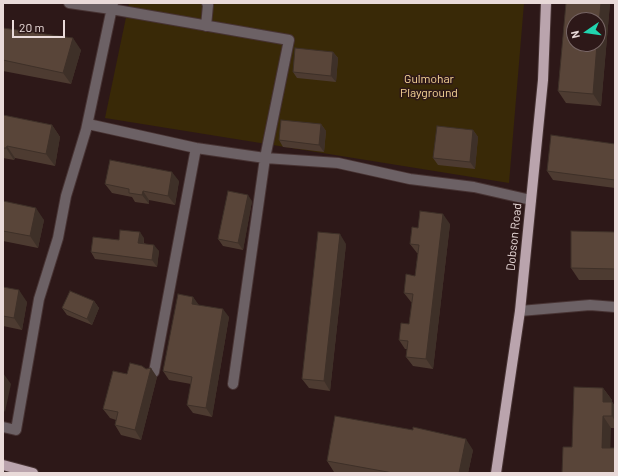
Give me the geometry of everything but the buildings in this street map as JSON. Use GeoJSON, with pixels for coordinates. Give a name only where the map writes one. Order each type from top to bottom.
{"type":"FeatureCollection","features":[{"type":"Feature","properties":{"kind":"main road","name":"Dobson Road"},"geometry":{"type":"LineString","coordinates":[[496,473],[520,311],[543,80],[546,3]]}},
{"type":"Feature","properties":{"kind":"main road"},"geometry":{"type":"LineString","coordinates":[[3,465],[33,473]]}},
{"type":"Feature","properties":{"kind":"street"},"geometry":{"type":"LineString","coordinates":[[69,3],[112,6],[206,26],[289,40],[265,158],[233,384]]}},
{"type":"Feature","properties":{"kind":"street"},"geometry":{"type":"LineString","coordinates":[[206,26],[207,3]]}},
{"type":"Feature","properties":{"kind":"street"},"geometry":{"type":"LineString","coordinates":[[3,427],[16,430],[39,299],[58,238],[66,196],[88,124],[112,6]]}},
{"type":"Feature","properties":{"kind":"street"},"geometry":{"type":"LineString","coordinates":[[88,124],[196,148],[265,158],[338,163],[410,179],[474,187],[531,200]]}},
{"type":"Feature","properties":{"kind":"street"},"geometry":{"type":"LineString","coordinates":[[154,372],[196,148]]}},
{"type":"Feature","properties":{"kind":"street"},"geometry":{"type":"LineString","coordinates":[[520,311],[590,305],[615,307]]}},
{"type":"Feature","properties":{"kind":"green space","name":"Gulmohar Playground"},"geometry":{"type":"Polygon","coordinates":[[[129,3],[524,3],[509,183],[105,118],[129,3]]]}}]}
